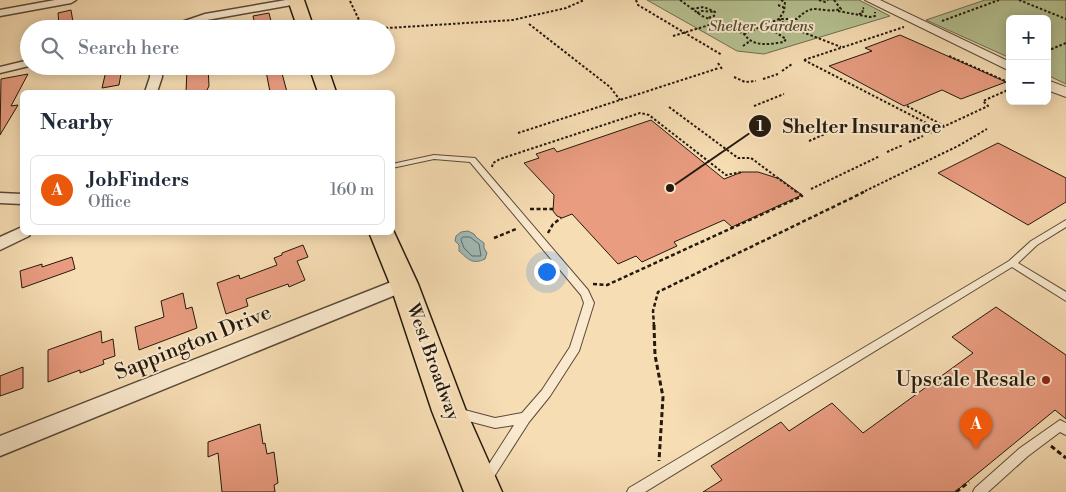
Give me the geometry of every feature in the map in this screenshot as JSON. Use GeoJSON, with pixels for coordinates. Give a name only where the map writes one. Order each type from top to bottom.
{"type":"FeatureCollection","features":[{"type":"Feature","properties":{"kind":"main road"},"geometry":{"type":"LineString","coordinates":[[296,1],[303,20]]}},
{"type":"Feature","properties":{"kind":"main road"},"geometry":{"type":"LineString","coordinates":[[321,75],[326,90]]}},
{"type":"Feature","properties":{"kind":"main road","name":"West Broadway"},"geometry":{"type":"LineString","coordinates":[[383,235],[404,284],[449,411],[482,489]]}},
{"type":"Feature","properties":{"kind":"street"},"geometry":{"type":"LineString","coordinates":[[0,14],[71,0]]}},
{"type":"Feature","properties":{"kind":"street"},"geometry":{"type":"LineString","coordinates":[[195,20],[296,1]]}},
{"type":"Feature","properties":{"kind":"street"},"geometry":{"type":"LineString","coordinates":[[871,6],[1006,65]]}},
{"type":"Feature","properties":{"kind":"street"},"geometry":{"type":"LineString","coordinates":[[0,70],[20,66]]}},
{"type":"Feature","properties":{"kind":"street"},"geometry":{"type":"LineString","coordinates":[[152,90],[156,75]]}},
{"type":"Feature","properties":{"kind":"street"},"geometry":{"type":"LineString","coordinates":[[1051,86],[1066,93]]}},
{"type":"Feature","properties":{"kind":"street"},"geometry":{"type":"LineString","coordinates":[[0,198],[20,199]]}},
{"type":"Feature","properties":{"kind":"street"},"geometry":{"type":"LineString","coordinates":[[0,244],[20,234]]}},
{"type":"Feature","properties":{"kind":"street","name":"Sappington Drive"},"geometry":{"type":"LineString","coordinates":[[0,446],[404,284]]}},
{"type":"Feature","properties":{"kind":"lane"},"geometry":{"type":"LineString","coordinates":[[395,165],[434,157],[472,160],[585,293],[589,303],[576,348],[546,393],[525,418],[482,489]]}},
{"type":"Feature","properties":{"kind":"lane"},"geometry":{"type":"LineString","coordinates":[[633,492],[1012,263],[1034,243],[1066,223]]}},
{"type":"Feature","properties":{"kind":"lane"},"geometry":{"type":"LineString","coordinates":[[1012,263],[1066,296]]}},
{"type":"Feature","properties":{"kind":"lane"},"geometry":{"type":"LineString","coordinates":[[449,411],[495,423],[525,418]]}},
{"type":"Feature","properties":{"kind":"lane"},"geometry":{"type":"LineString","coordinates":[[979,492],[1024,452],[1060,425],[1066,430]]}},
{"type":"Feature","properties":{"kind":"path"},"geometry":{"type":"LineString","coordinates":[[395,28],[517,20],[566,8],[584,0]]}},
{"type":"Feature","properties":{"kind":"path"},"geometry":{"type":"LineString","coordinates":[[636,0],[638,5],[722,54]]}},
{"type":"Feature","properties":{"kind":"path"},"geometry":{"type":"LineString","coordinates":[[680,0],[685,6],[714,16]]}},
{"type":"Feature","properties":{"kind":"path"},"geometry":{"type":"LineString","coordinates":[[780,0],[786,1],[780,20]]}},
{"type":"Feature","properties":{"kind":"path"},"geometry":{"type":"LineString","coordinates":[[819,0],[825,2],[828,0]]}},
{"type":"Feature","properties":{"kind":"path"},"geometry":{"type":"LineString","coordinates":[[834,0],[841,9],[837,11]]}},
{"type":"Feature","properties":{"kind":"path"},"geometry":{"type":"LineString","coordinates":[[940,22],[1000,0]]}},
{"type":"Feature","properties":{"kind":"path"},"geometry":{"type":"LineString","coordinates":[[1019,0],[1066,19]]}},
{"type":"Feature","properties":{"kind":"path"},"geometry":{"type":"LineString","coordinates":[[350,1],[359,20]]}},
{"type":"Feature","properties":{"kind":"path"},"geometry":{"type":"LineString","coordinates":[[778,5],[785,8]]}},
{"type":"Feature","properties":{"kind":"path"},"geometry":{"type":"LineString","coordinates":[[744,34],[780,20],[797,19],[805,10],[810,9],[876,16],[871,6],[862,9],[863,13],[859,14]]}},
{"type":"Feature","properties":{"kind":"path"},"geometry":{"type":"LineString","coordinates":[[693,9],[699,7],[708,8],[715,12]]}},
{"type":"Feature","properties":{"kind":"path"},"geometry":{"type":"LineString","coordinates":[[699,7],[701,15],[714,16]]}},
{"type":"Feature","properties":{"kind":"path"},"geometry":{"type":"LineString","coordinates":[[706,13],[708,8]]}},
{"type":"Feature","properties":{"kind":"path"},"geometry":{"type":"LineString","coordinates":[[701,15],[715,12]]}},
{"type":"Feature","properties":{"kind":"path"},"geometry":{"type":"LineString","coordinates":[[714,16],[715,12]]}},
{"type":"Feature","properties":{"kind":"path"},"geometry":{"type":"LineString","coordinates":[[706,13],[718,23],[744,34],[750,41],[766,45],[784,42],[786,39],[772,30],[787,25]]}},
{"type":"Feature","properties":{"kind":"path"},"geometry":{"type":"LineString","coordinates":[[1061,17],[1066,15]]}},
{"type":"Feature","properties":{"kind":"path"},"geometry":{"type":"LineString","coordinates":[[780,20],[805,33],[841,47]]}},
{"type":"Feature","properties":{"kind":"path"},"geometry":{"type":"LineString","coordinates":[[905,21],[804,60],[938,129]]}},
{"type":"Feature","properties":{"kind":"path"},"geometry":{"type":"LineString","coordinates":[[673,36],[718,23]]}},
{"type":"Feature","properties":{"kind":"path"},"geometry":{"type":"LineString","coordinates":[[529,24],[610,87],[620,100]]}},
{"type":"Feature","properties":{"kind":"path"},"geometry":{"type":"LineString","coordinates":[[743,46],[750,41]]}},
{"type":"Feature","properties":{"kind":"path"},"geometry":{"type":"LineString","coordinates":[[1051,50],[1066,44]]}},
{"type":"Feature","properties":{"kind":"path"},"geometry":{"type":"LineString","coordinates":[[949,56],[1006,80]]}},
{"type":"Feature","properties":{"kind":"path"},"geometry":{"type":"LineString","coordinates":[[798,62],[803,60]]}},
{"type":"Feature","properties":{"kind":"path"},"geometry":{"type":"LineString","coordinates":[[518,133],[721,69],[718,63]]}},
{"type":"Feature","properties":{"kind":"path"},"geometry":{"type":"LineString","coordinates":[[782,71],[792,64]]}},
{"type":"Feature","properties":{"kind":"path"},"geometry":{"type":"LineString","coordinates":[[763,79],[778,74]]}},
{"type":"Feature","properties":{"kind":"path"},"geometry":{"type":"LineString","coordinates":[[734,77],[746,82],[756,81]]}},
{"type":"Feature","properties":{"kind":"path"},"geometry":{"type":"LineString","coordinates":[[930,133],[988,106],[984,101],[1006,92]]}},
{"type":"Feature","properties":{"kind":"path"},"geometry":{"type":"LineString","coordinates":[[754,106],[784,94]]}},
{"type":"Feature","properties":{"kind":"path"},"geometry":{"type":"LineString","coordinates":[[907,106],[944,126]]}},
{"type":"Feature","properties":{"kind":"path"},"geometry":{"type":"LineString","coordinates":[[589,282],[607,285],[802,196],[751,158],[738,158],[669,107]]}},
{"type":"Feature","properties":{"kind":"path"},"geometry":{"type":"LineString","coordinates":[[493,170],[493,164],[500,159],[640,112],[649,115],[726,175],[742,172]]}},
{"type":"Feature","properties":{"kind":"path"},"geometry":{"type":"LineString","coordinates":[[809,141],[839,128]]}},
{"type":"Feature","properties":{"kind":"path"},"geometry":{"type":"LineString","coordinates":[[659,465],[663,397],[655,356],[652,311],[658,292],[958,146],[987,129]]}},
{"type":"Feature","properties":{"kind":"path"},"geometry":{"type":"LineString","coordinates":[[909,142],[923,136]]}},
{"type":"Feature","properties":{"kind":"path"},"geometry":{"type":"LineString","coordinates":[[887,152],[903,145]]}},
{"type":"Feature","properties":{"kind":"path"},"geometry":{"type":"LineString","coordinates":[[811,189],[880,156]]}},
{"type":"Feature","properties":{"kind":"path"},"geometry":{"type":"LineString","coordinates":[[526,209],[553,209]]}},
{"type":"Feature","properties":{"kind":"path"},"geometry":{"type":"LineString","coordinates":[[548,234],[549,229],[561,218]]}},
{"type":"Feature","properties":{"kind":"path"},"geometry":{"type":"LineString","coordinates":[[494,238],[527,225]]}},
{"type":"Feature","properties":{"kind":"green space","name":"Shelter Gardens"},"geometry":{"type":"Polygon","coordinates":[[[647,0],[859,0],[890,16],[764,54],[737,51],[647,0]]]}},
{"type":"Feature","properties":{"kind":"green space"},"geometry":{"type":"Polygon","coordinates":[[[985,0],[1066,0],[1066,84],[1051,77],[1051,15],[1006,15],[1006,56],[926,20],[985,0]]]}},
{"type":"Feature","properties":{"kind":"water"},"geometry":{"type":"Polygon","coordinates":[[[468,231],[484,243],[487,253],[485,259],[473,261],[459,251],[459,245],[455,241],[456,236],[461,232],[468,231]]]}},
{"type":"Feature","properties":{"kind":"building"},"geometry":{"type":"Polygon","coordinates":[[[71,10],[73,20],[59,20],[58,13],[71,10]]]}},
{"type":"Feature","properties":{"kind":"building"},"geometry":{"type":"Polygon","coordinates":[[[269,13],[271,20],[254,20],[253,16],[269,13]]]}},
{"type":"Feature","properties":{"kind":"building"},"geometry":{"type":"Polygon","coordinates":[[[900,35],[1006,82],[961,99],[942,90],[904,106],[829,66],[872,51],[865,48],[900,35]]]}},
{"type":"Feature","properties":{"kind":"building"},"geometry":{"type":"Polygon","coordinates":[[[27,75],[11,106],[18,105],[0,135],[1,79],[27,75]]]}},
{"type":"Feature","properties":{"kind":"building"},"geometry":{"type":"Polygon","coordinates":[[[105,75],[121,75],[119,85],[102,88],[105,75]]]}},
{"type":"Feature","properties":{"kind":"building"},"geometry":{"type":"Polygon","coordinates":[[[187,75],[208,75],[209,86],[207,90],[186,90],[187,75]]]}},
{"type":"Feature","properties":{"kind":"building"},"geometry":{"type":"Polygon","coordinates":[[[267,75],[282,75],[286,90],[270,90],[267,75]]]}},
{"type":"Feature","properties":{"kind":"building"},"geometry":{"type":"Polygon","coordinates":[[[651,120],[724,179],[742,172],[758,172],[780,179],[802,195],[732,227],[724,220],[674,242],[677,246],[642,262],[636,256],[618,264],[572,214],[562,218],[557,216],[553,211],[554,195],[524,163],[539,158],[536,154],[554,148],[557,152],[651,120]]]}},
{"type":"Feature","properties":{"kind":"building"},"geometry":{"type":"Polygon","coordinates":[[[998,143],[1066,178],[1066,202],[1028,225],[938,173],[998,143]]]}},
{"type":"Feature","properties":{"kind":"building"},"geometry":{"type":"Polygon","coordinates":[[[303,245],[308,257],[297,261],[305,280],[289,287],[288,284],[246,299],[248,306],[226,314],[217,283],[239,275],[240,279],[277,265],[274,258],[303,245]]]}},
{"type":"Feature","properties":{"kind":"building"},"geometry":{"type":"Polygon","coordinates":[[[72,257],[75,269],[22,288],[20,271],[42,264],[42,267],[72,257]]]}},
{"type":"Feature","properties":{"kind":"building"},"geometry":{"type":"Polygon","coordinates":[[[183,293],[186,309],[192,307],[197,328],[139,350],[135,327],[164,317],[161,301],[183,293]]]}},
{"type":"Feature","properties":{"kind":"building"},"geometry":{"type":"Polygon","coordinates":[[[996,307],[1066,355],[1066,419],[1055,410],[955,492],[703,492],[722,480],[711,466],[781,422],[789,431],[832,403],[863,433],[973,353],[952,337],[996,307]]]}},
{"type":"Feature","properties":{"kind":"building"},"geometry":{"type":"Polygon","coordinates":[[[101,331],[102,343],[113,339],[115,356],[103,360],[104,364],[80,373],[80,370],[48,382],[48,350],[101,331]]]}},
{"type":"Feature","properties":{"kind":"building"},"geometry":{"type":"Polygon","coordinates":[[[23,367],[23,388],[0,396],[0,376],[23,367]]]}},
{"type":"Feature","properties":{"kind":"building"},"geometry":{"type":"Polygon","coordinates":[[[260,424],[263,444],[265,443],[267,454],[274,452],[278,483],[274,485],[275,492],[222,492],[218,453],[208,457],[208,442],[260,424]]]}},
{"type":"Feature","properties":{"kind":"place","name":"Shelter Insurance"},"geometry":{"type":"Point","coordinates":[670,188]}},
{"type":"Feature","properties":{"kind":"place","name":"Upscale Resale"},"geometry":{"type":"Point","coordinates":[1046,380]}},
{"type":"Feature","properties":{"kind":"place","name":"JobFinders"},"geometry":{"type":"Point","coordinates":[976,449]}}]}
